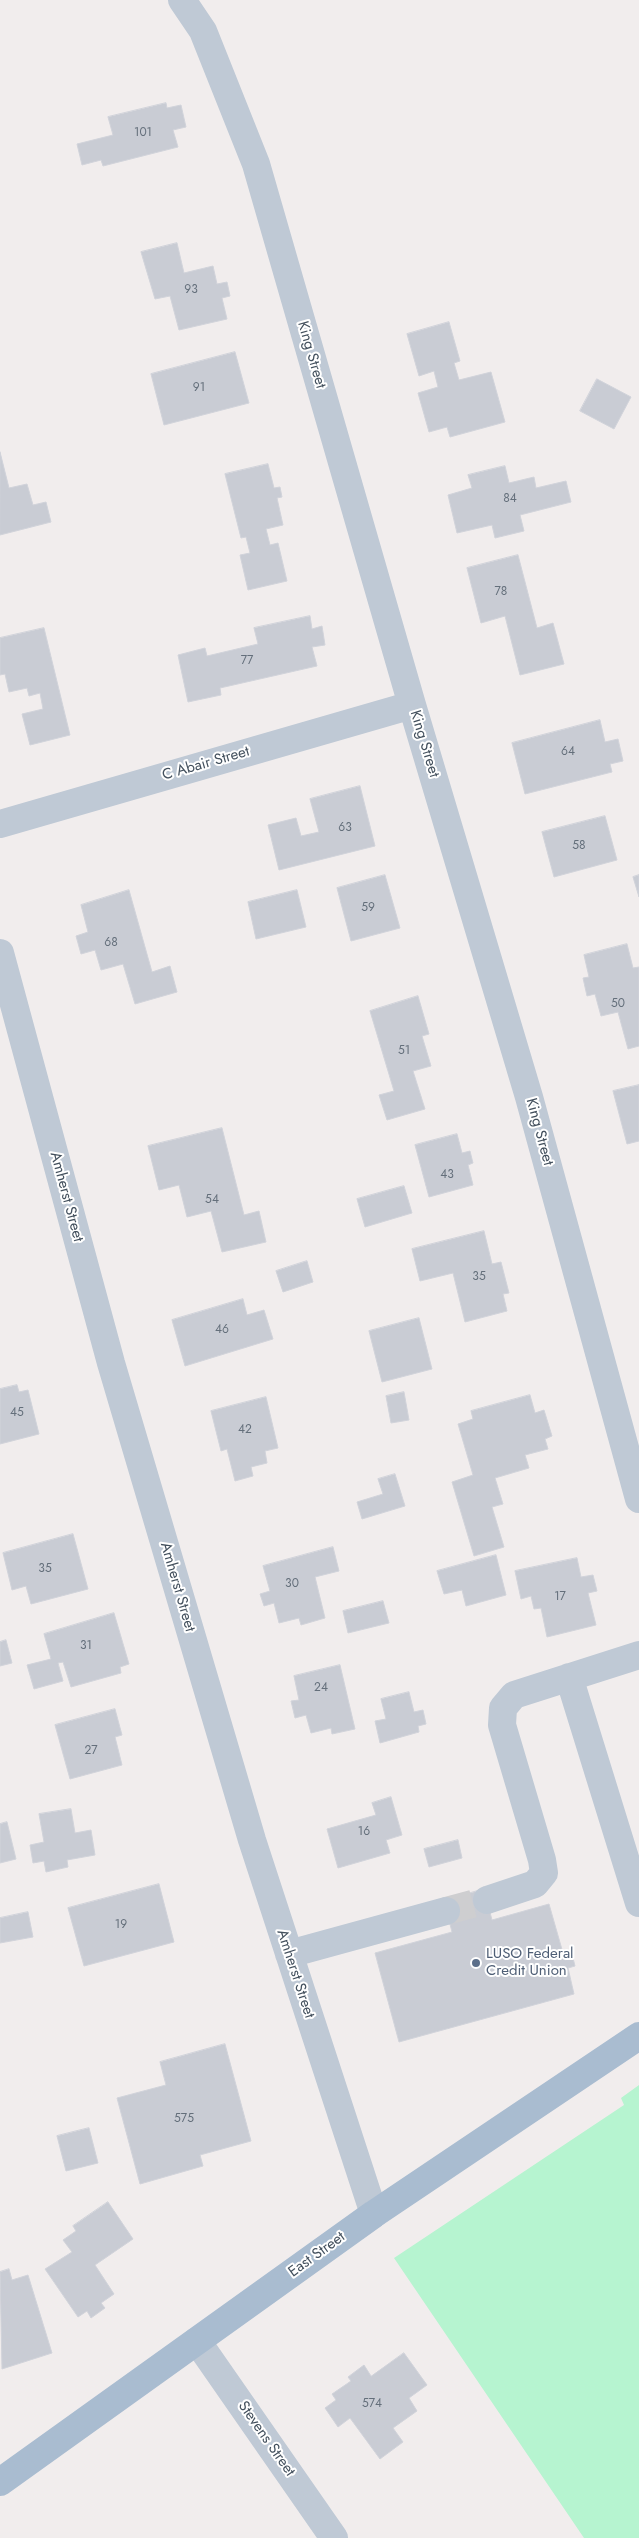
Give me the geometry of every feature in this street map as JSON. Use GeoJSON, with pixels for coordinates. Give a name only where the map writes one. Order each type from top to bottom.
{"type":"FeatureCollection","features":[{"type":"Feature","properties":{"kind":"main road","name":"East Street"},"geometry":{"type":"LineString","coordinates":[[0,2482],[374,2214],[639,2036]]}},
{"type":"Feature","properties":{"kind":"street","name":"King Street"},"geometry":{"type":"LineString","coordinates":[[182,0],[203,31],[256,164],[412,705],[529,1097],[639,1499]]}},
{"type":"Feature","properties":{"kind":"street","name":"C Abair Street"},"geometry":{"type":"LineString","coordinates":[[0,824],[412,705]]}},
{"type":"Feature","properties":{"kind":"street","name":"Amherst Street"},"geometry":{"type":"LineString","coordinates":[[0,953],[111,1363],[249,1830],[374,2214]]}},
{"type":"Feature","properties":{"kind":"street"},"geometry":{"type":"LineString","coordinates":[[486,1900],[535,1884],[544,1873],[542,1860],[502,1725],[502,1708],[514,1694],[639,1655]]}},
{"type":"Feature","properties":{"kind":"street"},"geometry":{"type":"LineString","coordinates":[[569,1678],[639,1903]]}},
{"type":"Feature","properties":{"kind":"street"},"geometry":{"type":"LineString","coordinates":[[289,1954],[446,1911]]}},
{"type":"Feature","properties":{"kind":"street","name":"Stevens Street"},"geometry":{"type":"LineString","coordinates":[[197,2341],[334,2538]]}},
{"type":"Feature","properties":{"kind":"green space"},"geometry":{"type":"Polygon","coordinates":[[[639,2085],[639,2538],[584,2538],[394,2258],[624,2105],[621,2098],[639,2085]]]}},
{"type":"Feature","properties":{"kind":"building"},"geometry":{"type":"Polygon","coordinates":[[[166,103],[167,108],[181,105],[186,127],[173,130],[178,147],[103,166],[101,160],[82,165],[77,144],[113,135],[108,117],[166,103]]]}},
{"type":"Feature","properties":{"kind":"building"},"geometry":{"type":"Polygon","coordinates":[[[177,243],[184,273],[213,266],[217,284],[227,282],[230,296],[222,298],[227,319],[179,330],[170,296],[155,299],[141,252],[177,243]]]}},
{"type":"Feature","properties":{"kind":"building"},"geometry":{"type":"Polygon","coordinates":[[[449,322],[460,361],[454,363],[459,380],[491,372],[505,422],[450,437],[447,427],[429,432],[418,393],[438,387],[434,371],[419,376],[407,334],[449,322]]]}},
{"type":"Feature","properties":{"kind":"building"},"geometry":{"type":"Polygon","coordinates":[[[235,352],[249,403],[164,425],[151,374],[235,352]]]}},
{"type":"Feature","properties":{"kind":"building"},"geometry":{"type":"Polygon","coordinates":[[[597,379],[631,397],[614,429],[580,411],[597,379]]]}},
{"type":"Feature","properties":{"kind":"building"},"geometry":{"type":"Polygon","coordinates":[[[0,452],[9,488],[27,484],[33,505],[46,502],[51,522],[0,535],[0,452]]]}},
{"type":"Feature","properties":{"kind":"building"},"geometry":{"type":"Polygon","coordinates":[[[268,464],[274,488],[280,487],[282,497],[277,498],[283,525],[266,529],[270,545],[278,543],[287,581],[248,590],[240,555],[250,553],[246,537],[241,538],[225,474],[268,464]]]}},
{"type":"Feature","properties":{"kind":"building"},"geometry":{"type":"Polygon","coordinates":[[[505,466],[509,483],[534,477],[536,488],[566,481],[571,502],[520,515],[524,531],[495,538],[492,525],[457,533],[448,495],[472,488],[468,475],[505,466]]]}},
{"type":"Feature","properties":{"kind":"building"},"geometry":{"type":"Polygon","coordinates":[[[518,555],[537,628],[553,623],[564,664],[520,675],[505,616],[481,623],[467,568],[518,555]]]}},
{"type":"Feature","properties":{"kind":"building"},"geometry":{"type":"Polygon","coordinates":[[[310,616],[312,629],[322,626],[325,645],[312,647],[317,666],[220,688],[221,695],[188,702],[178,655],[205,648],[207,656],[258,644],[254,628],[310,616]]]}},
{"type":"Feature","properties":{"kind":"building"},"geometry":{"type":"Polygon","coordinates":[[[44,628],[70,735],[30,745],[22,714],[43,709],[40,693],[29,696],[27,688],[9,692],[5,674],[0,675],[0,638],[44,628]]]}},
{"type":"Feature","properties":{"kind":"building"},"geometry":{"type":"Polygon","coordinates":[[[600,720],[605,742],[618,739],[623,761],[610,764],[612,772],[525,794],[512,743],[600,720]]]}},
{"type":"Feature","properties":{"kind":"building"},"geometry":{"type":"Polygon","coordinates":[[[360,786],[375,846],[279,870],[268,825],[296,818],[301,836],[319,832],[310,799],[360,786]]]}},
{"type":"Feature","properties":{"kind":"building"},"geometry":{"type":"Polygon","coordinates":[[[605,816],[617,860],[554,877],[542,832],[605,816]]]}},
{"type":"Feature","properties":{"kind":"building"},"geometry":{"type":"Polygon","coordinates":[[[385,875],[400,928],[351,941],[337,888],[385,875]]]}},
{"type":"Feature","properties":{"kind":"building"},"geometry":{"type":"Polygon","coordinates":[[[639,875],[639,897],[633,877],[639,875]]]}},
{"type":"Feature","properties":{"kind":"building"},"geometry":{"type":"Polygon","coordinates":[[[129,890],[152,972],[170,966],[177,992],[135,1004],[123,964],[101,970],[95,950],[81,954],[76,936],[88,932],[81,905],[129,890]]]}},
{"type":"Feature","properties":{"kind":"building"},"geometry":{"type":"Polygon","coordinates":[[[297,890],[306,927],[256,939],[248,902],[297,890]]]}},
{"type":"Feature","properties":{"kind":"building"},"geometry":{"type":"Polygon","coordinates":[[[627,944],[633,968],[639,967],[639,1046],[628,1049],[618,1012],[601,1016],[595,994],[587,996],[583,978],[589,977],[584,955],[627,944]]]}},
{"type":"Feature","properties":{"kind":"building"},"geometry":{"type":"Polygon","coordinates":[[[418,996],[429,1034],[422,1036],[431,1066],[413,1071],[425,1109],[387,1120],[379,1095],[394,1091],[370,1011],[418,996]]]}},
{"type":"Feature","properties":{"kind":"building"},"geometry":{"type":"Polygon","coordinates":[[[639,1085],[639,1141],[627,1144],[613,1091],[639,1085]]]}},
{"type":"Feature","properties":{"kind":"building"},"geometry":{"type":"Polygon","coordinates":[[[222,1128],[244,1215],[259,1211],[266,1242],[222,1252],[211,1211],[187,1217],[179,1185],[159,1190],[148,1146],[222,1128]]]}},
{"type":"Feature","properties":{"kind":"building"},"geometry":{"type":"Polygon","coordinates":[[[457,1134],[462,1153],[470,1151],[473,1163],[468,1165],[473,1185],[429,1197],[415,1145],[457,1134]]]}},
{"type":"Feature","properties":{"kind":"building"},"geometry":{"type":"Polygon","coordinates":[[[404,1186],[412,1213],[365,1227],[357,1199],[404,1186]]]}},
{"type":"Feature","properties":{"kind":"building"},"geometry":{"type":"Polygon","coordinates":[[[484,1231],[492,1264],[501,1262],[509,1293],[503,1294],[507,1311],[465,1322],[453,1273],[420,1281],[412,1249],[484,1231]]]}},
{"type":"Feature","properties":{"kind":"building"},"geometry":{"type":"Polygon","coordinates":[[[307,1261],[313,1282],[283,1292],[276,1271],[307,1261]]]}},
{"type":"Feature","properties":{"kind":"building"},"geometry":{"type":"Polygon","coordinates":[[[243,1299],[247,1315],[264,1310],[273,1339],[185,1366],[172,1320],[243,1299]]]}},
{"type":"Feature","properties":{"kind":"building"},"geometry":{"type":"Polygon","coordinates":[[[419,1318],[432,1369],[382,1382],[369,1331],[419,1318]]]}},
{"type":"Feature","properties":{"kind":"building"},"geometry":{"type":"Polygon","coordinates":[[[17,1385],[19,1392],[28,1390],[39,1434],[0,1444],[0,1389],[17,1385]]]}},
{"type":"Feature","properties":{"kind":"building"},"geometry":{"type":"Polygon","coordinates":[[[404,1392],[409,1420],[391,1423],[386,1396],[404,1392]]]}},
{"type":"Feature","properties":{"kind":"building"},"geometry":{"type":"Polygon","coordinates":[[[530,1395],[535,1413],[544,1410],[552,1436],[545,1439],[548,1449],[525,1455],[529,1468],[495,1478],[503,1504],[492,1507],[504,1547],[474,1556],[452,1482],[473,1475],[458,1424],[473,1419],[471,1411],[530,1395]]]}},
{"type":"Feature","properties":{"kind":"building"},"geometry":{"type":"Polygon","coordinates":[[[266,1397],[278,1448],[265,1451],[267,1463],[251,1467],[253,1476],[235,1481],[227,1449],[221,1451],[211,1411],[266,1397]]]}},
{"type":"Feature","properties":{"kind":"building"},"geometry":{"type":"Polygon","coordinates":[[[395,1474],[405,1506],[362,1519],[357,1502],[383,1494],[378,1479],[395,1474]]]}},
{"type":"Feature","properties":{"kind":"building"},"geometry":{"type":"Polygon","coordinates":[[[73,1534],[88,1589],[31,1604],[26,1586],[12,1590],[3,1553],[73,1534]]]}},
{"type":"Feature","properties":{"kind":"building"},"geometry":{"type":"Polygon","coordinates":[[[333,1547],[339,1571],[315,1577],[325,1618],[301,1625],[299,1618],[279,1623],[274,1603],[264,1606],[260,1594],[270,1591],[263,1566],[333,1547]]]}},
{"type":"Feature","properties":{"kind":"building"},"geometry":{"type":"Polygon","coordinates":[[[496,1555],[506,1595],[466,1606],[462,1590],[444,1594],[437,1571],[496,1555]]]}},
{"type":"Feature","properties":{"kind":"building"},"geometry":{"type":"Polygon","coordinates":[[[577,1558],[581,1577],[593,1575],[597,1591],[588,1593],[596,1625],[547,1637],[541,1608],[534,1609],[531,1596],[521,1599],[515,1571],[577,1558]]]}},
{"type":"Feature","properties":{"kind":"building"},"geometry":{"type":"Polygon","coordinates":[[[383,1601],[389,1623],[348,1633],[343,1611],[383,1601]]]}},
{"type":"Feature","properties":{"kind":"building"},"geometry":{"type":"Polygon","coordinates":[[[114,1613],[129,1664],[120,1667],[121,1673],[71,1687],[63,1662],[58,1663],[63,1681],[34,1689],[27,1665],[51,1659],[44,1634],[114,1613]]]}},
{"type":"Feature","properties":{"kind":"building"},"geometry":{"type":"Polygon","coordinates":[[[6,1640],[12,1663],[0,1666],[0,1642],[6,1640]]]}},
{"type":"Feature","properties":{"kind":"building"},"geometry":{"type":"Polygon","coordinates":[[[340,1665],[355,1729],[332,1734],[331,1728],[311,1733],[306,1715],[295,1718],[291,1701],[299,1700],[294,1676],[340,1665]]]}},
{"type":"Feature","properties":{"kind":"building"},"geometry":{"type":"Polygon","coordinates":[[[409,1692],[414,1712],[423,1710],[426,1724],[418,1726],[419,1732],[380,1743],[375,1721],[386,1719],[381,1699],[409,1692]]]}},
{"type":"Feature","properties":{"kind":"building"},"geometry":{"type":"Polygon","coordinates":[[[115,1709],[122,1735],[115,1737],[122,1765],[70,1779],[55,1725],[115,1709]]]}},
{"type":"Feature","properties":{"kind":"building"},"geometry":{"type":"Polygon","coordinates":[[[391,1797],[402,1835],[386,1840],[390,1853],[338,1868],[327,1829],[376,1815],[372,1803],[391,1797]]]}},
{"type":"Feature","properties":{"kind":"building"},"geometry":{"type":"Polygon","coordinates":[[[71,1809],[75,1833],[91,1830],[95,1855],[67,1860],[68,1867],[46,1872],[44,1861],[33,1863],[30,1845],[44,1842],[39,1814],[71,1809]]]}},
{"type":"Feature","properties":{"kind":"building"},"geometry":{"type":"Polygon","coordinates":[[[7,1822],[16,1859],[0,1863],[0,1824],[7,1822]]]}},
{"type":"Feature","properties":{"kind":"building"},"geometry":{"type":"Polygon","coordinates":[[[458,1840],[462,1858],[429,1867],[424,1849],[458,1840]]]}},
{"type":"Feature","properties":{"kind":"building"},"geometry":{"type":"Polygon","coordinates":[[[159,1884],[174,1942],[84,1966],[68,1908],[159,1884]]]}},
{"type":"Feature","properties":{"kind":"building","name":"LUSO Federal Credit Union"},"geometry":{"type":"Polygon","coordinates":[[[484,1889],[492,1920],[549,1904],[565,1960],[573,1958],[575,1966],[568,1968],[574,1994],[399,2042],[375,1953],[452,1932],[444,1901],[484,1889]]]}},
{"type":"Feature","properties":{"kind":"building"},"geometry":{"type":"Polygon","coordinates":[[[28,1912],[33,1937],[0,1943],[0,1918],[28,1912]]]}},
{"type":"Feature","properties":{"kind":"building"},"geometry":{"type":"Polygon","coordinates":[[[225,2044],[251,2141],[200,2155],[203,2166],[140,2184],[117,2098],[166,2085],[160,2062],[225,2044]]]}},
{"type":"Feature","properties":{"kind":"building"},"geometry":{"type":"Polygon","coordinates":[[[89,2128],[98,2163],[66,2171],[57,2136],[89,2128]]]}},
{"type":"Feature","properties":{"kind":"building"},"geometry":{"type":"Polygon","coordinates":[[[108,2202],[133,2239],[95,2265],[114,2294],[101,2303],[105,2308],[91,2318],[87,2311],[78,2317],[45,2269],[72,2252],[63,2240],[76,2231],[73,2226],[108,2202]]]}},
{"type":"Feature","properties":{"kind":"building"},"geometry":{"type":"Polygon","coordinates":[[[9,2269],[12,2280],[28,2275],[52,2353],[2,2369],[0,2272],[9,2269]]]}},
{"type":"Feature","properties":{"kind":"building"},"geometry":{"type":"Polygon","coordinates":[[[404,2353],[427,2385],[409,2398],[417,2411],[393,2428],[403,2442],[380,2459],[350,2418],[338,2427],[325,2408],[336,2400],[332,2394],[351,2381],[348,2377],[364,2365],[371,2376],[404,2353]]]}},
{"type":"Feature","properties":{"kind":"tunnel"},"geometry":{"type":"LineString","coordinates":[[446,1911],[487,1900]]}},
{"type":"Feature","properties":{"kind":"place","name":"LUSO Federal Credit Union"},"geometry":{"type":"Point","coordinates":[476,1963]}}]}
